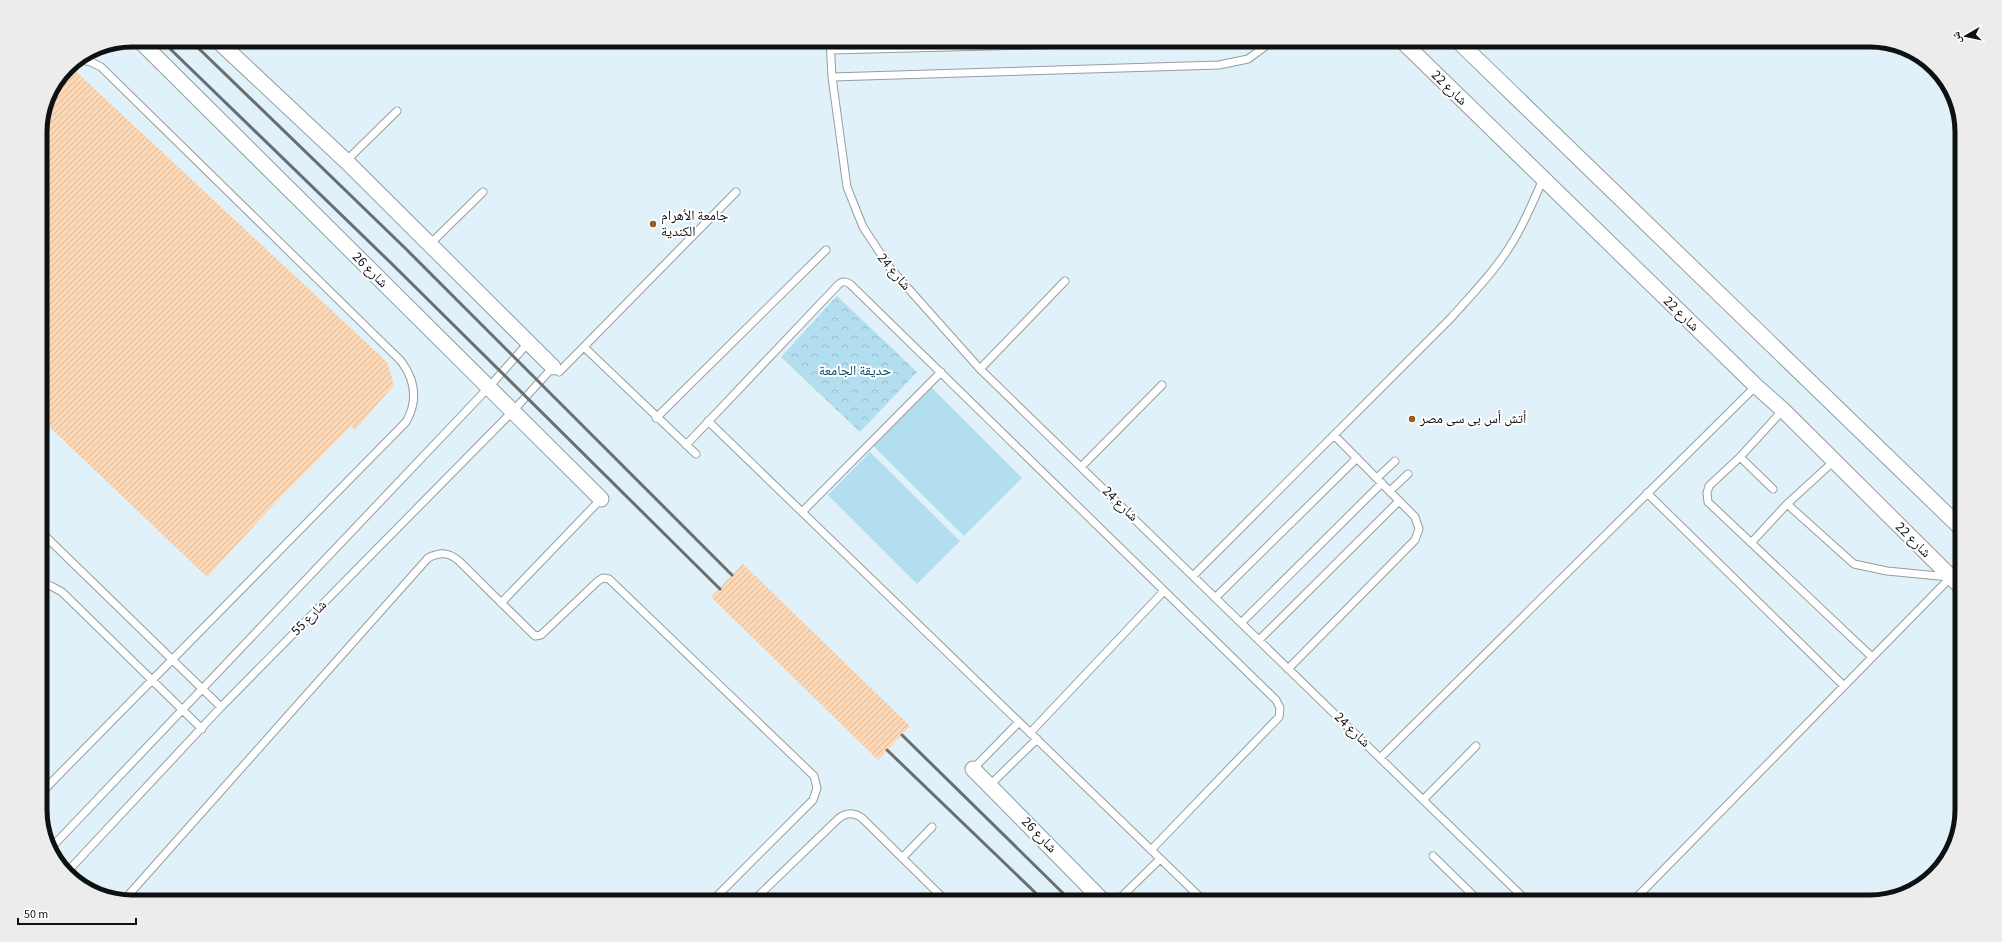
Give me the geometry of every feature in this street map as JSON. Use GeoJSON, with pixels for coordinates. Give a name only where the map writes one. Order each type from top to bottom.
{"type":"FeatureCollection","features":[{"type":"Feature","properties":{"kind":"street","name":"شارع 26"},"geometry":{"type":"LineString","coordinates":[[146,47],[601,499]]}},
{"type":"Feature","properties":{"kind":"street"},"geometry":{"type":"LineString","coordinates":[[229,47],[556,370]]}},
{"type":"Feature","properties":{"kind":"street","name":"شارع 22"},"geometry":{"type":"LineString","coordinates":[[1408,47],[1543,180],[1756,386],[1783,410],[1955,580]]}},
{"type":"Feature","properties":{"kind":"street"},"geometry":{"type":"LineString","coordinates":[[1467,47],[1955,522]]}},
{"type":"Feature","properties":{"kind":"street","name":"شارع 26"},"geometry":{"type":"LineString","coordinates":[[973,769],[1097,895]]}},
{"type":"Feature","properties":{"kind":"lane","name":"شارع 24"},"geometry":{"type":"LineString","coordinates":[[831,47],[832,77],[847,187],[862,227],[890,268],[980,369],[1521,895]]}},
{"type":"Feature","properties":{"kind":"lane"},"geometry":{"type":"LineString","coordinates":[[831,50],[952,47]]}},
{"type":"Feature","properties":{"kind":"lane"},"geometry":{"type":"LineString","coordinates":[[832,77],[1219,65],[1248,59],[1265,47]]}},
{"type":"Feature","properties":{"kind":"lane"},"geometry":{"type":"LineString","coordinates":[[47,787],[406,422],[412,412],[415,391],[408,370],[395,356],[101,67],[85,61]]}},
{"type":"Feature","properties":{"kind":"lane"},"geometry":{"type":"LineString","coordinates":[[346,161],[398,111]]}},
{"type":"Feature","properties":{"kind":"lane"},"geometry":{"type":"LineString","coordinates":[[1193,576],[1451,318],[1495,267],[1514,240],[1530,210],[1543,180]]}},
{"type":"Feature","properties":{"kind":"lane"},"geometry":{"type":"LineString","coordinates":[[429,245],[483,192]]}},
{"type":"Feature","properties":{"kind":"lane","name":"شارع 55"},"geometry":{"type":"LineString","coordinates":[[70,868],[222,707],[513,411],[556,370],[584,347],[736,192]]}},
{"type":"Feature","properties":{"kind":"lane"},"geometry":{"type":"LineString","coordinates":[[656,418],[826,250]]}},
{"type":"Feature","properties":{"kind":"lane"},"geometry":{"type":"LineString","coordinates":[[686,445],[841,282],[846,281],[850,284],[1276,700],[1280,708],[1279,717],[1151,850]]}},
{"type":"Feature","properties":{"kind":"lane"},"geometry":{"type":"LineString","coordinates":[[980,369],[1065,281]]}},
{"type":"Feature","properties":{"kind":"lane","name":"شارع 55"},"geometry":{"type":"LineString","coordinates":[[55,844],[183,711],[203,688],[489,387],[528,343]]}},
{"type":"Feature","properties":{"kind":"lane"},"geometry":{"type":"LineString","coordinates":[[584,347],[656,418],[696,454]]}},
{"type":"Feature","properties":{"kind":"lane"},"geometry":{"type":"LineString","coordinates":[[802,512],[941,372]]}},
{"type":"Feature","properties":{"kind":"lane"},"geometry":{"type":"LineString","coordinates":[[1081,467],[1162,385]]}},
{"type":"Feature","properties":{"kind":"lane"},"geometry":{"type":"LineString","coordinates":[[1380,758],[1756,386]]}},
{"type":"Feature","properties":{"kind":"lane"},"geometry":{"type":"LineString","coordinates":[[1783,410],[1740,457],[1710,486],[1707,493],[1708,502],[1872,657]]}},
{"type":"Feature","properties":{"kind":"lane"},"geometry":{"type":"LineString","coordinates":[[708,421],[1198,895]]}},
{"type":"Feature","properties":{"kind":"lane"},"geometry":{"type":"LineString","coordinates":[[1288,668],[1415,540],[1419,528],[1416,517],[1334,435]]}},
{"type":"Feature","properties":{"kind":"lane"},"geometry":{"type":"LineString","coordinates":[[1740,457],[1773,489]]}},
{"type":"Feature","properties":{"kind":"lane"},"geometry":{"type":"LineString","coordinates":[[1215,598],[1357,458]]}},
{"type":"Feature","properties":{"kind":"lane"},"geometry":{"type":"LineString","coordinates":[[1377,478],[1395,460]]}},
{"type":"Feature","properties":{"kind":"lane"},"geometry":{"type":"LineString","coordinates":[[1751,543],[1787,504],[1834,461]]}},
{"type":"Feature","properties":{"kind":"lane"},"geometry":{"type":"LineString","coordinates":[[1390,492],[1408,474]]}},
{"type":"Feature","properties":{"kind":"lane"},"geometry":{"type":"LineString","coordinates":[[1241,623],[1382,483]]}},
{"type":"Feature","properties":{"kind":"lane"},"geometry":{"type":"LineString","coordinates":[[1647,493],[1844,686]]}},
{"type":"Feature","properties":{"kind":"lane"},"geometry":{"type":"LineString","coordinates":[[501,604],[601,499]]}},
{"type":"Feature","properties":{"kind":"lane"},"geometry":{"type":"LineString","coordinates":[[1259,640],[1399,501]]}},
{"type":"Feature","properties":{"kind":"lane"},"geometry":{"type":"LineString","coordinates":[[1787,504],[1854,564],[1887,571],[1955,582]]}},
{"type":"Feature","properties":{"kind":"lane"},"geometry":{"type":"LineString","coordinates":[[47,538],[222,707]]}},
{"type":"Feature","properties":{"kind":"lane"},"geometry":{"type":"LineString","coordinates":[[128,895],[428,558],[436,554],[444,553],[452,556],[533,636],[539,636],[598,581],[603,578],[609,579],[814,776],[817,788],[813,800],[718,895]]}},
{"type":"Feature","properties":{"kind":"lane"},"geometry":{"type":"LineString","coordinates":[[1639,895],[1872,657],[1955,584]]}},
{"type":"Feature","properties":{"kind":"lane"},"geometry":{"type":"LineString","coordinates":[[47,585],[62,592],[202,729]]}},
{"type":"Feature","properties":{"kind":"lane"},"geometry":{"type":"LineString","coordinates":[[1030,733],[1164,591]]}},
{"type":"Feature","properties":{"kind":"lane"},"geometry":{"type":"LineString","coordinates":[[973,769],[1019,722]]}},
{"type":"Feature","properties":{"kind":"lane"},"geometry":{"type":"LineString","coordinates":[[990,785],[1037,739]]}},
{"type":"Feature","properties":{"kind":"lane"},"geometry":{"type":"LineString","coordinates":[[1423,800],[1476,746]]}},
{"type":"Feature","properties":{"kind":"lane"},"geometry":{"type":"LineString","coordinates":[[759,895],[838,819],[848,814],[859,816],[940,895]]}},
{"type":"Feature","properties":{"kind":"lane"},"geometry":{"type":"LineString","coordinates":[[902,858],[932,827]]}},
{"type":"Feature","properties":{"kind":"lane"},"geometry":{"type":"LineString","coordinates":[[1433,856],[1473,895]]}},
{"type":"Feature","properties":{"kind":"lane"},"geometry":{"type":"LineString","coordinates":[[1123,895],[1160,859]]}},
{"type":"Feature","properties":{"kind":"shaded area"},"geometry":{"type":"Polygon","coordinates":[[[126,47],[1876,47],[1903,53],[1922,65],[1941,85],[1950,105],[1955,126],[1955,816],[1949,843],[1944,853],[1930,870],[1913,884],[1892,892],[1870,895],[126,895],[99,889],[76,874],[61,857],[52,837],[47,816],[47,126],[53,99],[61,85],[76,68],[99,53],[126,47]]]}},
{"type":"Feature","properties":{"kind":"green space","name":"حديقة الجامعة"},"geometry":{"type":"Polygon","coordinates":[[[837,296],[917,372],[860,432],[781,357],[837,296]]]}},
{"type":"Feature","properties":{"kind":"green space"},"geometry":{"type":"Polygon","coordinates":[[[931,387],[1022,478],[964,536],[873,446],[931,387]]]}},
{"type":"Feature","properties":{"kind":"green space"},"geometry":{"type":"Polygon","coordinates":[[[870,452],[960,541],[917,584],[828,495],[870,452]]]}},
{"type":"Feature","properties":{"kind":"building"},"geometry":{"type":"Polygon","coordinates":[[[74,70],[387,362],[394,385],[355,430],[351,426],[278,500],[207,577],[47,425],[47,126],[53,99],[61,85],[74,70]]]}},
{"type":"Feature","properties":{"kind":"building"},"geometry":{"type":"Polygon","coordinates":[[[743,564],[910,726],[878,760],[711,597],[743,564]]]}},
{"type":"Feature","properties":{"kind":"railway"},"geometry":{"type":"LineString","coordinates":[[168,47],[392,264],[720,589]]}},
{"type":"Feature","properties":{"kind":"railway"},"geometry":{"type":"LineString","coordinates":[[197,47],[405,248],[732,575]]}},
{"type":"Feature","properties":{"kind":"railway"},"geometry":{"type":"LineString","coordinates":[[902,735],[1065,895]]}},
{"type":"Feature","properties":{"kind":"railway"},"geometry":{"type":"LineString","coordinates":[[887,750],[1038,895]]}},
{"type":"Feature","properties":{"kind":"place","name":"جامعة الأهرام الكندية"},"geometry":{"type":"Point","coordinates":[653,224]}},
{"type":"Feature","properties":{"kind":"place","name":"أتش أس بى سى مصر"},"geometry":{"type":"Point","coordinates":[1412,419]}}]}
